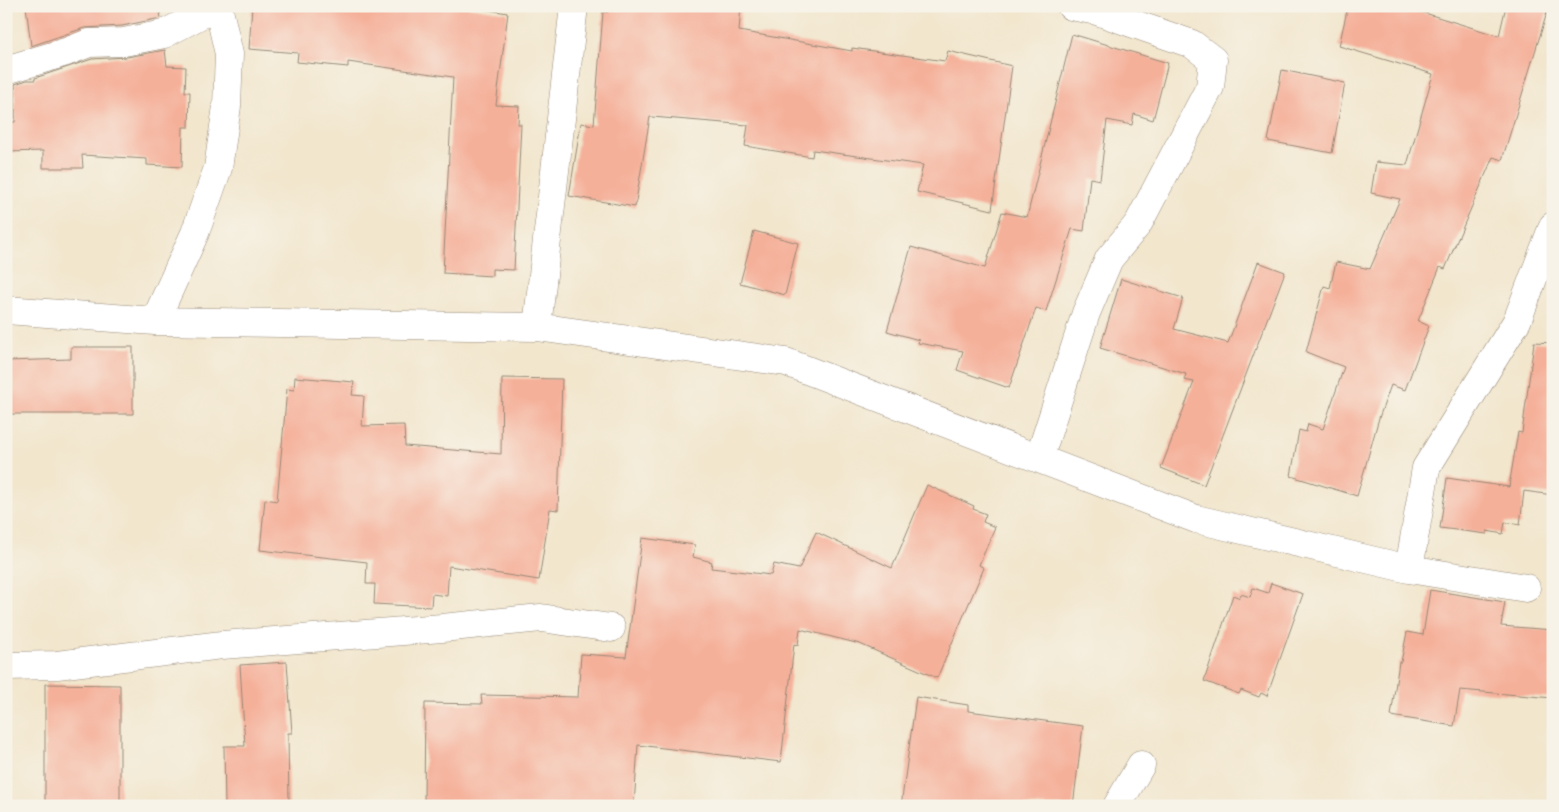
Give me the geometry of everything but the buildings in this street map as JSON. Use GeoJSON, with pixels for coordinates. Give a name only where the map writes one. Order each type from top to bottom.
{"type":"FeatureCollection","features":[{"type":"Feature","properties":{"kind":"street"},"geometry":{"type":"LineString","coordinates":[[6,70],[89,43],[124,42],[164,34],[217,6],[229,54],[227,106],[218,168],[195,233],[155,321]]}},
{"type":"Feature","properties":{"kind":"street"},"geometry":{"type":"LineString","coordinates":[[537,327],[574,6]]}},
{"type":"Feature","properties":{"kind":"street"},"geometry":{"type":"LineString","coordinates":[[1039,458],[1086,313],[1109,259],[1138,224],[1210,87],[1213,60],[1192,44],[1097,11],[1070,6]]}},
{"type":"Feature","properties":{"kind":"street"},"geometry":{"type":"LineString","coordinates":[[1409,569],[1426,468],[1517,321],[1553,226]]}},
{"type":"Feature","properties":{"kind":"street"},"geometry":{"type":"LineString","coordinates":[[6,310],[155,321],[537,327],[786,362],[1196,519],[1409,569],[1526,588]]}},
{"type":"Feature","properties":{"kind":"street"},"geometry":{"type":"LineString","coordinates":[[6,666],[57,665],[222,645],[442,628],[541,618],[612,628]]}},
{"type":"Feature","properties":{"kind":"street"},"geometry":{"type":"LineString","coordinates":[[1117,806],[1141,765]]}}]}
